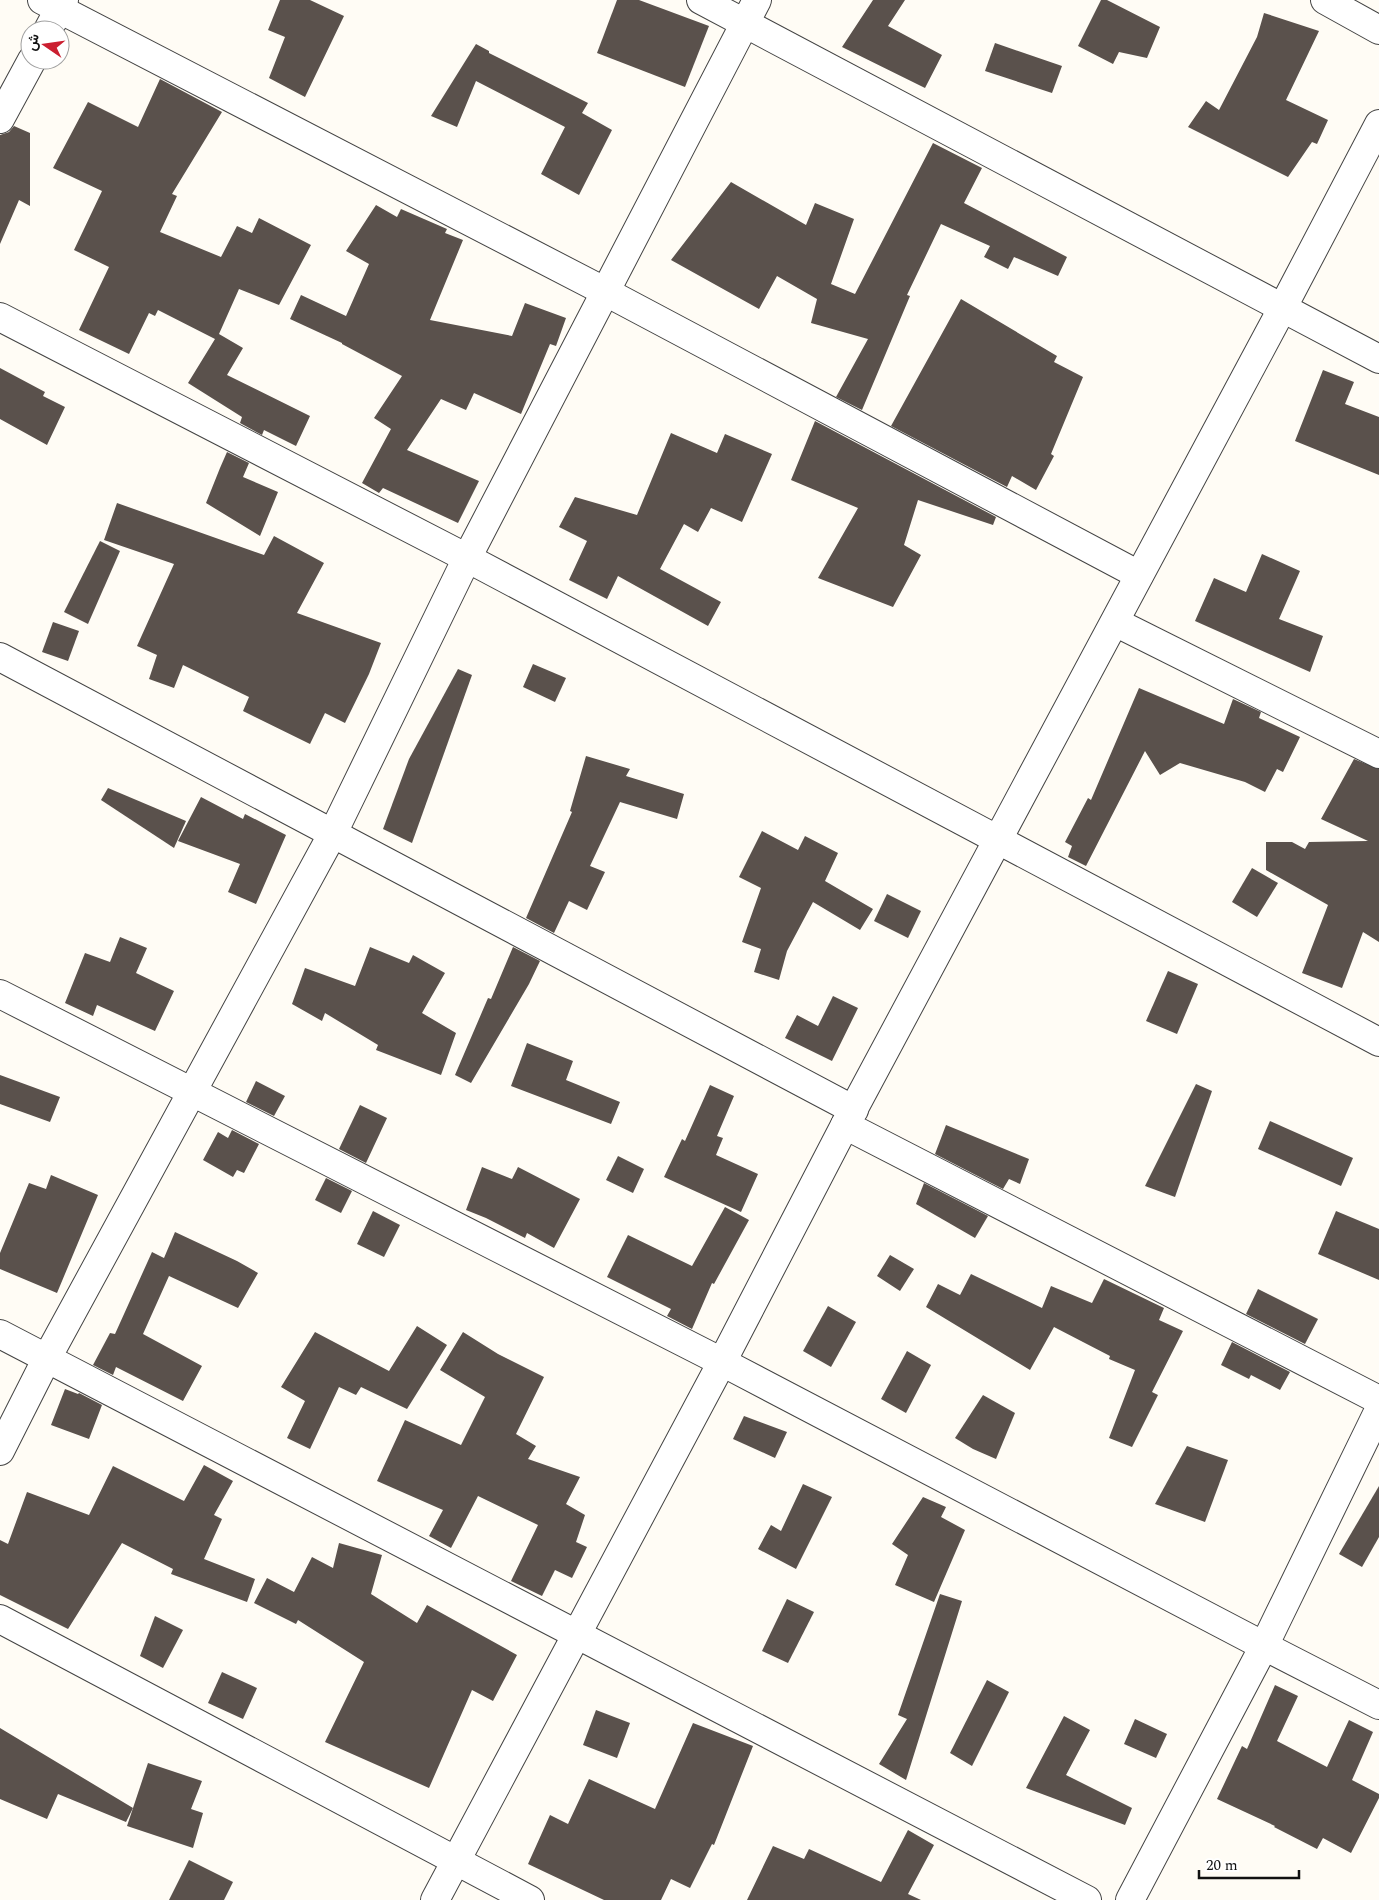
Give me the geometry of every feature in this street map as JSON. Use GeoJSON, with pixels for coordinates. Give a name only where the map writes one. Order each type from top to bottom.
{"type":"FeatureCollection","features":[{"type":"Feature","properties":{"kind":"street"},"geometry":{"type":"LineString","coordinates":[[701,0],[751,11],[1379,358]]}},
{"type":"Feature","properties":{"kind":"street"},"geometry":{"type":"LineString","coordinates":[[1325,0],[1379,30]]}},
{"type":"Feature","properties":{"kind":"street"},"geometry":{"type":"LineString","coordinates":[[53,10],[606,292],[1138,575]]}},
{"type":"Feature","properties":{"kind":"street"},"geometry":{"type":"LineString","coordinates":[[0,1451],[47,1358],[333,833],[467,558],[751,11]]}},
{"type":"Feature","properties":{"kind":"street"},"geometry":{"type":"LineString","coordinates":[[0,119],[27,70]]}},
{"type":"Feature","properties":{"kind":"street"},"geometry":{"type":"LineString","coordinates":[[435,1900],[1379,124]]}},
{"type":"Feature","properties":{"kind":"street"},"geometry":{"type":"LineString","coordinates":[[0,318],[467,558],[1379,1042]]}},
{"type":"Feature","properties":{"kind":"street"},"geometry":{"type":"LineString","coordinates":[[1114,622],[1379,754]]}},
{"type":"Feature","properties":{"kind":"street"},"geometry":{"type":"LineString","coordinates":[[0,657],[333,833],[850,1118],[1379,1400]]}},
{"type":"Feature","properties":{"kind":"street"},"geometry":{"type":"LineString","coordinates":[[0,994],[722,1362],[1379,1705]]}},
{"type":"Feature","properties":{"kind":"street"},"geometry":{"type":"LineString","coordinates":[[0,1334],[1087,1900]]}},
{"type":"Feature","properties":{"kind":"street"},"geometry":{"type":"LineString","coordinates":[[1130,1900],[1264,1646],[1379,1410]]}},
{"type":"Feature","properties":{"kind":"street"},"geometry":{"type":"LineString","coordinates":[[0,1619],[530,1900]]}},
{"type":"Feature","properties":{"kind":"building"},"geometry":{"type":"Polygon","coordinates":[[[280,0],[310,0],[344,16],[305,97],[269,78],[285,37],[268,30],[280,0]]]}},
{"type":"Feature","properties":{"kind":"building"},"geometry":{"type":"Polygon","coordinates":[[[617,0],[639,0],[709,26],[685,87],[597,53],[617,0]]]}},
{"type":"Feature","properties":{"kind":"building"},"geometry":{"type":"Polygon","coordinates":[[[873,0],[905,0],[888,26],[942,55],[925,88],[842,47],[873,0]]]}},
{"type":"Feature","properties":{"kind":"building"},"geometry":{"type":"Polygon","coordinates":[[[1101,0],[1107,0],[1160,27],[1147,58],[1119,52],[1113,64],[1078,46],[1101,0]]]}},
{"type":"Feature","properties":{"kind":"building"},"geometry":{"type":"Polygon","coordinates":[[[1264,13],[1319,31],[1286,100],[1328,120],[1317,144],[1312,142],[1288,177],[1188,127],[1206,101],[1219,110],[1257,37],[1264,13]]]}},
{"type":"Feature","properties":{"kind":"building"},"geometry":{"type":"Polygon","coordinates":[[[995,43],[1062,66],[1052,93],[985,71],[995,43]]]}},
{"type":"Feature","properties":{"kind":"building"},"geometry":{"type":"Polygon","coordinates":[[[476,44],[489,51],[489,53],[588,103],[582,113],[612,130],[579,195],[541,174],[565,127],[476,81],[457,127],[431,116],[476,44]]]}},
{"type":"Feature","properties":{"kind":"building"},"geometry":{"type":"Polygon","coordinates":[[[160,79],[222,112],[172,194],[177,196],[160,232],[221,257],[237,226],[252,233],[259,218],[311,245],[279,305],[239,289],[219,334],[243,348],[227,375],[310,416],[296,446],[264,430],[262,435],[240,423],[242,417],[188,383],[215,339],[158,310],[155,316],[149,313],[129,354],[79,330],[109,267],[74,250],[102,191],[53,168],[88,102],[138,127],[160,79]]]}},
{"type":"Feature","properties":{"kind":"building"},"geometry":{"type":"Polygon","coordinates":[[[14,126],[30,133],[30,206],[19,200],[0,244],[0,135],[9,132],[14,126]]]}},
{"type":"Feature","properties":{"kind":"building"},"geometry":{"type":"Polygon","coordinates":[[[933,143],[982,168],[964,203],[1067,257],[1058,276],[1014,257],[1008,269],[984,257],[990,246],[941,224],[907,295],[910,296],[862,410],[836,397],[868,339],[811,323],[817,299],[777,276],[759,309],[671,260],[731,182],[806,225],[815,203],[854,219],[831,284],[855,294],[933,143]]]}},
{"type":"Feature","properties":{"kind":"building"},"geometry":{"type":"Polygon","coordinates":[[[376,205],[397,217],[401,209],[447,229],[445,233],[463,240],[430,320],[512,336],[525,303],[566,318],[556,346],[550,344],[521,414],[474,393],[466,410],[441,399],[407,450],[479,481],[458,523],[383,488],[379,493],[362,483],[391,429],[374,418],[402,376],[342,343],[290,319],[301,295],[346,316],[369,264],[346,251],[376,205]]]}},
{"type":"Feature","properties":{"kind":"building"},"geometry":{"type":"Polygon","coordinates":[[[961,299],[1057,356],[1054,362],[1083,377],[1051,454],[1054,456],[1036,490],[1012,476],[1007,487],[891,426],[961,299]]]}},
{"type":"Feature","properties":{"kind":"building"},"geometry":{"type":"Polygon","coordinates":[[[0,368],[45,392],[43,396],[65,407],[47,445],[0,419],[0,368]]]}},
{"type":"Feature","properties":{"kind":"building"},"geometry":{"type":"Polygon","coordinates":[[[1323,370],[1354,382],[1345,404],[1379,417],[1379,475],[1295,441],[1323,370]]]}},
{"type":"Feature","properties":{"kind":"building"},"geometry":{"type":"Polygon","coordinates":[[[815,421],[996,517],[993,525],[918,500],[904,545],[921,555],[893,607],[818,578],[858,508],[791,480],[815,421]]]}},
{"type":"Feature","properties":{"kind":"building"},"geometry":{"type":"Polygon","coordinates":[[[671,433],[717,453],[725,434],[772,454],[742,522],[711,508],[698,532],[684,524],[660,569],[721,602],[708,626],[618,576],[607,599],[569,580],[587,541],[559,527],[575,497],[637,515],[671,433]]]}},
{"type":"Feature","properties":{"kind":"building"},"geometry":{"type":"Polygon","coordinates":[[[227,452],[249,463],[243,477],[278,492],[260,536],[206,503],[227,452]]]}},
{"type":"Feature","properties":{"kind":"building"},"geometry":{"type":"Polygon","coordinates":[[[117,503],[264,555],[274,536],[324,563],[297,613],[381,643],[369,674],[345,723],[325,713],[310,744],[243,711],[249,697],[183,665],[174,688],[149,679],[157,655],[137,646],[174,564],[104,540],[117,503]]]}},
{"type":"Feature","properties":{"kind":"building"},"geometry":{"type":"Polygon","coordinates":[[[100,541],[120,551],[88,624],[64,612],[100,541]]]}},
{"type":"Feature","properties":{"kind":"building"},"geometry":{"type":"Polygon","coordinates":[[[1262,554],[1300,571],[1279,619],[1323,636],[1310,672],[1195,621],[1214,578],[1246,592],[1262,554]]]}},
{"type":"Feature","properties":{"kind":"building"},"geometry":{"type":"Polygon","coordinates":[[[53,622],[79,631],[68,661],[42,652],[53,622]]]}},
{"type":"Feature","properties":{"kind":"building"},"geometry":{"type":"Polygon","coordinates":[[[533,664],[566,678],[555,702],[523,687],[533,664]]]}},
{"type":"Feature","properties":{"kind":"building"},"geometry":{"type":"Polygon","coordinates":[[[458,669],[472,675],[412,843],[383,829],[409,759],[458,669]]]}},
{"type":"Feature","properties":{"kind":"building"},"geometry":{"type":"Polygon","coordinates":[[[1139,688],[1224,724],[1233,699],[1261,712],[1259,718],[1300,737],[1283,772],[1277,769],[1265,792],[1245,782],[1180,763],[1160,775],[1145,751],[1086,866],[1068,857],[1072,846],[1065,842],[1088,798],[1091,800],[1139,688]]]}},
{"type":"Feature","properties":{"kind":"building"},"geometry":{"type":"Polygon","coordinates":[[[586,756],[630,769],[626,776],[684,794],[677,819],[620,802],[590,866],[605,872],[587,910],[569,901],[554,933],[526,918],[572,812],[570,811],[586,756]]]}},
{"type":"Feature","properties":{"kind":"building"},"geometry":{"type":"Polygon","coordinates":[[[1354,759],[1379,769],[1379,942],[1363,932],[1342,988],[1302,973],[1328,905],[1266,870],[1266,842],[1292,842],[1305,849],[1309,842],[1368,841],[1321,819],[1354,759]]]}},
{"type":"Feature","properties":{"kind":"building"},"geometry":{"type":"Polygon","coordinates":[[[108,788],[186,821],[174,848],[101,800],[108,788]]]}},
{"type":"Feature","properties":{"kind":"building"},"geometry":{"type":"Polygon","coordinates":[[[201,797],[243,819],[245,814],[286,835],[256,904],[228,892],[240,864],[178,841],[201,797]]]}},
{"type":"Feature","properties":{"kind":"building"},"geometry":{"type":"Polygon","coordinates":[[[762,831],[798,850],[805,836],[838,853],[825,881],[873,909],[860,930],[813,902],[787,951],[779,980],[754,972],[761,949],[742,942],[761,888],[739,877],[762,831]]]}},
{"type":"Feature","properties":{"kind":"building"},"geometry":{"type":"Polygon","coordinates":[[[1252,868],[1278,883],[1257,917],[1232,902],[1252,868]]]}},
{"type":"Feature","properties":{"kind":"building"},"geometry":{"type":"Polygon","coordinates":[[[887,894],[921,911],[908,938],[874,921],[887,894]]]}},
{"type":"Feature","properties":{"kind":"building"},"geometry":{"type":"Polygon","coordinates":[[[120,937],[147,948],[136,973],[174,991],[155,1031],[97,1005],[93,1016],[65,1003],[85,953],[110,962],[120,937]]]}},
{"type":"Feature","properties":{"kind":"building"},"geometry":{"type":"Polygon","coordinates":[[[370,947],[409,963],[413,955],[445,973],[422,1013],[456,1033],[441,1075],[376,1050],[378,1045],[325,1013],[322,1021],[292,1004],[305,968],[355,986],[370,947]]]}},
{"type":"Feature","properties":{"kind":"building"},"geometry":{"type":"Polygon","coordinates":[[[513,947],[540,961],[529,984],[471,1083],[455,1075],[488,998],[491,999],[513,947]]]}},
{"type":"Feature","properties":{"kind":"building"},"geometry":{"type":"Polygon","coordinates":[[[1168,971],[1198,984],[1177,1034],[1146,1021],[1168,971]]]}},
{"type":"Feature","properties":{"kind":"building"},"geometry":{"type":"Polygon","coordinates":[[[833,996],[858,1008],[832,1061],[785,1038],[797,1015],[818,1026],[833,996]]]}},
{"type":"Feature","properties":{"kind":"building"},"geometry":{"type":"Polygon","coordinates":[[[527,1043],[573,1061],[566,1080],[620,1102],[611,1124],[511,1086],[527,1043]]]}},
{"type":"Feature","properties":{"kind":"building"},"geometry":{"type":"Polygon","coordinates":[[[0,1075],[60,1097],[50,1122],[0,1104],[0,1075]]]}},
{"type":"Feature","properties":{"kind":"building"},"geometry":{"type":"Polygon","coordinates":[[[256,1081],[285,1096],[274,1116],[246,1102],[256,1081]]]}},
{"type":"Feature","properties":{"kind":"building"},"geometry":{"type":"Polygon","coordinates":[[[1196,1084],[1212,1091],[1175,1197],[1145,1186],[1196,1084]]]}},
{"type":"Feature","properties":{"kind":"building"},"geometry":{"type":"Polygon","coordinates":[[[710,1085],[734,1096],[717,1136],[723,1138],[716,1155],[758,1174],[741,1212],[664,1177],[682,1139],[685,1141],[710,1085]]]}},
{"type":"Feature","properties":{"kind":"building"},"geometry":{"type":"Polygon","coordinates":[[[360,1105],[387,1118],[366,1163],[339,1149],[360,1105]]]}},
{"type":"Feature","properties":{"kind":"building"},"geometry":{"type":"Polygon","coordinates":[[[1270,1121],[1353,1158],[1341,1186],[1258,1149],[1270,1121]]]}},
{"type":"Feature","properties":{"kind":"building"},"geometry":{"type":"Polygon","coordinates":[[[946,1125],[1029,1159],[1020,1184],[1009,1179],[1003,1189],[935,1154],[946,1125]]]}},
{"type":"Feature","properties":{"kind":"building"},"geometry":{"type":"Polygon","coordinates":[[[232,1130],[259,1144],[244,1173],[237,1170],[233,1177],[203,1160],[218,1132],[228,1138],[232,1130]]]}},
{"type":"Feature","properties":{"kind":"building"},"geometry":{"type":"Polygon","coordinates":[[[618,1156],[644,1169],[633,1193],[606,1180],[618,1156]]]}},
{"type":"Feature","properties":{"kind":"building"},"geometry":{"type":"Polygon","coordinates":[[[482,1167],[512,1179],[518,1167],[580,1199],[554,1248],[527,1233],[525,1238],[466,1210],[482,1167]]]}},
{"type":"Feature","properties":{"kind":"building"},"geometry":{"type":"Polygon","coordinates":[[[51,1175],[98,1195],[57,1293],[0,1269],[0,1253],[29,1183],[46,1189],[51,1175]]]}},
{"type":"Feature","properties":{"kind":"building"},"geometry":{"type":"Polygon","coordinates":[[[326,1178],[352,1191],[341,1213],[315,1200],[326,1178]]]}},
{"type":"Feature","properties":{"kind":"building"},"geometry":{"type":"Polygon","coordinates":[[[924,1183],[988,1216],[975,1238],[916,1204],[924,1183]]]}},
{"type":"Feature","properties":{"kind":"building"},"geometry":{"type":"Polygon","coordinates":[[[725,1207],[749,1220],[714,1284],[712,1283],[692,1329],[667,1316],[671,1309],[607,1277],[628,1235],[692,1266],[725,1207]]]}},
{"type":"Feature","properties":{"kind":"building"},"geometry":{"type":"Polygon","coordinates":[[[373,1211],[400,1225],[384,1257],[357,1244],[373,1211]]]}},
{"type":"Feature","properties":{"kind":"building"},"geometry":{"type":"Polygon","coordinates":[[[1336,1211],[1379,1229],[1379,1280],[1318,1254],[1336,1211]]]}},
{"type":"Feature","properties":{"kind":"building"},"geometry":{"type":"Polygon","coordinates":[[[175,1232],[258,1273],[238,1308],[169,1276],[143,1334],[202,1366],[183,1401],[116,1367],[113,1375],[93,1365],[110,1333],[115,1334],[152,1252],[164,1258],[175,1232]]]}},
{"type":"Feature","properties":{"kind":"building"},"geometry":{"type":"Polygon","coordinates":[[[890,1255],[914,1269],[900,1291],[877,1276],[890,1255]]]}},
{"type":"Feature","properties":{"kind":"building"},"geometry":{"type":"Polygon","coordinates":[[[971,1274],[1042,1308],[1051,1286],[1092,1303],[1104,1279],[1164,1308],[1159,1320],[1183,1331],[1152,1392],[1158,1395],[1132,1447],[1109,1438],[1135,1370],[1109,1359],[1110,1356],[1054,1327],[1030,1370],[926,1307],[938,1284],[960,1295],[971,1274]]]}},
{"type":"Feature","properties":{"kind":"building"},"geometry":{"type":"Polygon","coordinates":[[[1258,1289],[1318,1319],[1305,1344],[1246,1314],[1258,1289]]]}},
{"type":"Feature","properties":{"kind":"building"},"geometry":{"type":"Polygon","coordinates":[[[828,1306],[856,1322],[831,1367],[803,1351],[828,1306]]]}},
{"type":"Feature","properties":{"kind":"building"},"geometry":{"type":"Polygon","coordinates":[[[417,1326],[447,1345],[407,1409],[361,1387],[356,1395],[339,1387],[310,1449],[287,1438],[305,1401],[281,1387],[315,1332],[389,1371],[417,1326]]]}},
{"type":"Feature","properties":{"kind":"building"},"geometry":{"type":"Polygon","coordinates":[[[463,1332],[498,1354],[544,1377],[516,1434],[536,1446],[528,1459],[580,1477],[566,1504],[585,1515],[576,1542],[587,1547],[572,1578],[555,1570],[542,1596],[511,1581],[538,1525],[478,1496],[451,1548],[429,1536],[443,1510],[377,1481],[405,1420],[461,1445],[485,1397],[440,1370],[463,1332]]]}},
{"type":"Feature","properties":{"kind":"building"},"geometry":{"type":"Polygon","coordinates":[[[1232,1342],[1290,1372],[1280,1390],[1251,1375],[1249,1379],[1221,1365],[1232,1342]]]}},
{"type":"Feature","properties":{"kind":"building"},"geometry":{"type":"Polygon","coordinates":[[[907,1351],[931,1365],[906,1413],[881,1399],[907,1351]]]}},
{"type":"Feature","properties":{"kind":"building"},"geometry":{"type":"Polygon","coordinates":[[[65,1389],[79,1393],[102,1405],[89,1439],[51,1425],[65,1389]]]}},
{"type":"Feature","properties":{"kind":"building"},"geometry":{"type":"Polygon","coordinates":[[[983,1395],[1015,1413],[996,1459],[973,1449],[955,1438],[983,1395]]]}},
{"type":"Feature","properties":{"kind":"building"},"geometry":{"type":"Polygon","coordinates":[[[744,1416],[787,1432],[775,1458],[733,1439],[744,1416]]]}},
{"type":"Feature","properties":{"kind":"building"},"geometry":{"type":"Polygon","coordinates":[[[1187,1446],[1228,1460],[1205,1522],[1155,1504],[1187,1446]]]}},
{"type":"Feature","properties":{"kind":"building"},"geometry":{"type":"Polygon","coordinates":[[[204,1465],[233,1481],[214,1515],[222,1519],[204,1559],[255,1579],[247,1602],[171,1574],[173,1569],[122,1543],[68,1629],[0,1595],[0,1540],[8,1544],[27,1492],[89,1515],[113,1466],[184,1501],[204,1465]]]}},
{"type":"Feature","properties":{"kind":"building"},"geometry":{"type":"Polygon","coordinates":[[[803,1484],[832,1497],[796,1569],[758,1549],[771,1525],[781,1531],[803,1484]]]}},
{"type":"Feature","properties":{"kind":"building"},"geometry":{"type":"Polygon","coordinates":[[[1379,1486],[1379,1537],[1362,1567],[1339,1554],[1379,1486]]]}},
{"type":"Feature","properties":{"kind":"building"},"geometry":{"type":"Polygon","coordinates":[[[923,1497],[946,1507],[941,1517],[965,1530],[934,1602],[895,1585],[908,1555],[892,1544],[923,1497]]]}},
{"type":"Feature","properties":{"kind":"building"},"geometry":{"type":"Polygon","coordinates":[[[339,1543],[382,1555],[371,1594],[417,1623],[427,1605],[517,1655],[493,1701],[472,1690],[429,1788],[325,1742],[364,1662],[298,1620],[296,1624],[254,1603],[267,1578],[294,1592],[312,1557],[333,1568],[339,1543]]]}},
{"type":"Feature","properties":{"kind":"building"},"geometry":{"type":"Polygon","coordinates":[[[940,1594],[962,1601],[906,1780],[879,1764],[907,1719],[898,1715],[940,1594]]]}},
{"type":"Feature","properties":{"kind":"building"},"geometry":{"type":"Polygon","coordinates":[[[787,1599],[814,1612],[788,1663],[762,1651],[787,1599]]]}},
{"type":"Feature","properties":{"kind":"building"},"geometry":{"type":"Polygon","coordinates":[[[155,1616],[183,1630],[163,1668],[140,1656],[155,1616]]]}},
{"type":"Feature","properties":{"kind":"building"},"geometry":{"type":"Polygon","coordinates":[[[222,1672],[257,1688],[243,1719],[208,1703],[222,1672]]]}},
{"type":"Feature","properties":{"kind":"building"},"geometry":{"type":"Polygon","coordinates":[[[987,1680],[1009,1692],[972,1766],[950,1753],[987,1680]]]}},
{"type":"Feature","properties":{"kind":"building"},"geometry":{"type":"Polygon","coordinates":[[[1275,1685],[1298,1696],[1277,1741],[1327,1767],[1349,1720],[1373,1732],[1352,1780],[1379,1794],[1379,1798],[1351,1853],[1323,1838],[1317,1849],[1275,1826],[1217,1799],[1242,1746],[1247,1749],[1275,1685]]]}},
{"type":"Feature","properties":{"kind":"building"},"geometry":{"type":"Polygon","coordinates":[[[596,1710],[630,1723],[617,1758],[583,1745],[596,1710]]]}},
{"type":"Feature","properties":{"kind":"building"},"geometry":{"type":"Polygon","coordinates":[[[1064,1716],[1090,1730],[1066,1775],[1132,1808],[1125,1825],[1026,1788],[1064,1716]]]}},
{"type":"Feature","properties":{"kind":"building"},"geometry":{"type":"Polygon","coordinates":[[[1135,1719],[1167,1734],[1156,1758],[1124,1744],[1135,1719]]]}},
{"type":"Feature","properties":{"kind":"building"},"geometry":{"type":"Polygon","coordinates":[[[693,1723],[753,1746],[714,1845],[712,1844],[690,1888],[671,1879],[661,1900],[604,1900],[528,1864],[550,1815],[568,1824],[589,1779],[655,1809],[693,1723]]]}},
{"type":"Feature","properties":{"kind":"building"},"geometry":{"type":"Polygon","coordinates":[[[0,1728],[133,1808],[126,1822],[58,1794],[47,1819],[0,1799],[0,1728]]]}},
{"type":"Feature","properties":{"kind":"building"},"geometry":{"type":"Polygon","coordinates":[[[148,1763],[202,1781],[191,1809],[203,1813],[193,1848],[127,1826],[148,1763]]]}},
{"type":"Feature","properties":{"kind":"building"},"geometry":{"type":"Polygon","coordinates":[[[908,1830],[934,1845],[908,1894],[921,1900],[747,1900],[773,1846],[804,1859],[809,1849],[881,1882],[908,1830]]]}},
{"type":"Feature","properties":{"kind":"building"},"geometry":{"type":"Polygon","coordinates":[[[189,1860],[233,1882],[224,1900],[169,1900],[189,1860]]]}}]}
